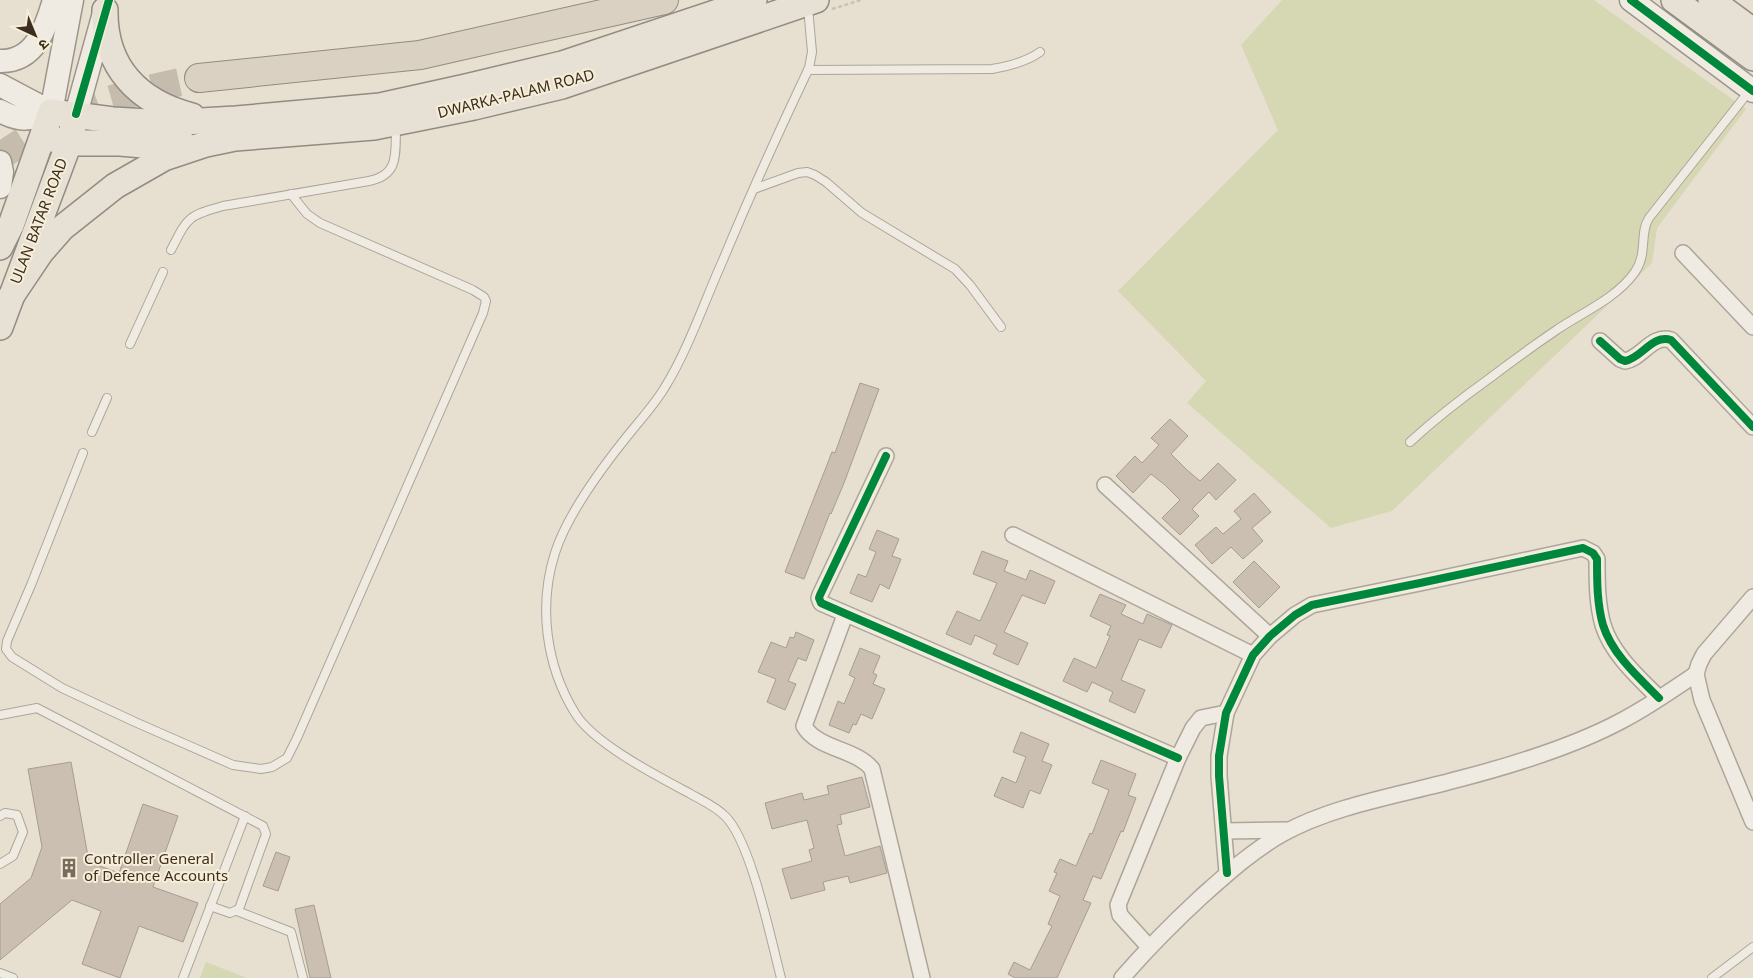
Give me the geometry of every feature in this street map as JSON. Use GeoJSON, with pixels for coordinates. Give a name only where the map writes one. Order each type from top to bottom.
{"type":"FeatureCollection","features":[{"type":"Feature","properties":{"kind":"highway"},"geometry":{"type":"LineString","coordinates":[[199,78],[420,55],[664,0]]}},
{"type":"Feature","properties":{"kind":"main road"},"geometry":{"type":"LineString","coordinates":[[43,138],[69,142],[120,142],[155,146],[207,132],[380,106],[466,88],[562,64],[754,0]]}},
{"type":"Feature","properties":{"kind":"main road"},"geometry":{"type":"LineString","coordinates":[[1674,0],[1753,58]]}},
{"type":"Feature","properties":{"kind":"main road"},"geometry":{"type":"LineString","coordinates":[[1711,0],[1753,31]]}},
{"type":"Feature","properties":{"kind":"main road","name":"DWARKA-PALAM ROAD"},"geometry":{"type":"LineString","coordinates":[[207,132],[236,138],[374,127],[474,107],[562,86],[812,1]]}},
{"type":"Feature","properties":{"kind":"main road"},"geometry":{"type":"LineString","coordinates":[[107,5],[105,27],[112,53],[125,75],[138,90],[159,105],[207,132]]}},
{"type":"Feature","properties":{"kind":"main road"},"geometry":{"type":"LineString","coordinates":[[51,112],[207,132]]}},
{"type":"Feature","properties":{"kind":"main road","name":"ULAN BATAR ROAD"},"geometry":{"type":"LineString","coordinates":[[0,247],[11,225],[51,112]]}},
{"type":"Feature","properties":{"kind":"main road","name":"ULAN BATAR ROAD"},"geometry":{"type":"LineString","coordinates":[[0,327],[69,142],[76,114]]}},
{"type":"Feature","properties":{"kind":"main road"},"geometry":{"type":"LineString","coordinates":[[10,298],[41,252],[62,228],[92,202],[115,186],[207,132]]}},
{"type":"Feature","properties":{"kind":"street"},"geometry":{"type":"LineString","coordinates":[[0,61],[18,58],[37,43],[46,26],[54,0]]}},
{"type":"Feature","properties":{"kind":"street"},"geometry":{"type":"LineString","coordinates":[[51,112],[72,0]]}},
{"type":"Feature","properties":{"kind":"street"},"geometry":{"type":"LineString","coordinates":[[1631,0],[1752,90]]}},
{"type":"Feature","properties":{"kind":"street"},"geometry":{"type":"LineString","coordinates":[[76,114],[107,5]]}},
{"type":"Feature","properties":{"kind":"street"},"geometry":{"type":"LineString","coordinates":[[0,85],[51,112]]}},
{"type":"Feature","properties":{"kind":"street"},"geometry":{"type":"LineString","coordinates":[[0,111],[20,119],[34,118],[51,112]]}},
{"type":"Feature","properties":{"kind":"street"},"geometry":{"type":"LineString","coordinates":[[0,128],[43,138]]}},
{"type":"Feature","properties":{"kind":"street"},"geometry":{"type":"LineString","coordinates":[[0,162],[2,172],[0,188]]}},
{"type":"Feature","properties":{"kind":"street"},"geometry":{"type":"LineString","coordinates":[[1683,253],[1751,320]]}},
{"type":"Feature","properties":{"kind":"street"},"geometry":{"type":"LineString","coordinates":[[1600,341],[1626,361],[1657,340],[1663,338],[1671,340],[1753,427]]}},
{"type":"Feature","properties":{"kind":"street"},"geometry":{"type":"LineString","coordinates":[[886,456],[819,598],[823,605],[1178,758]]}},
{"type":"Feature","properties":{"kind":"street"},"geometry":{"type":"LineString","coordinates":[[1105,485],[1270,636]]}},
{"type":"Feature","properties":{"kind":"street"},"geometry":{"type":"LineString","coordinates":[[1013,535],[1253,655]]}},
{"type":"Feature","properties":{"kind":"street"},"geometry":{"type":"LineString","coordinates":[[1228,874],[1218,776],[1226,712],[1253,655],[1270,636],[1312,604],[1420,584],[1583,548],[1593,553],[1597,559],[1600,614],[1608,638],[1616,652],[1659,698]]}},
{"type":"Feature","properties":{"kind":"street"},"geometry":{"type":"LineString","coordinates":[[1753,597],[1704,654],[1696,674],[1702,700],[1753,822]]}},
{"type":"Feature","properties":{"kind":"street"},"geometry":{"type":"LineString","coordinates":[[846,615],[804,726],[814,737],[865,762],[872,769],[922,978]]}},
{"type":"Feature","properties":{"kind":"street"},"geometry":{"type":"LineString","coordinates":[[1122,978],[1149,947],[1228,874],[1254,852],[1290,830],[1362,804],[1460,779],[1568,745],[1622,721],[1696,674]]}},
{"type":"Feature","properties":{"kind":"street"},"geometry":{"type":"LineString","coordinates":[[1149,947],[1120,915],[1118,905],[1178,758],[1197,722],[1208,716],[1226,712]]}},
{"type":"Feature","properties":{"kind":"street"},"geometry":{"type":"LineString","coordinates":[[1224,831],[1290,830]]}},
{"type":"Feature","properties":{"kind":"lane"},"geometry":{"type":"LineString","coordinates":[[781,978],[757,887],[743,845],[726,816],[714,807],[640,765],[588,730],[575,714],[553,666],[547,632],[547,585],[555,551],[568,523],[597,477],[665,388],[677,366],[808,70],[812,52],[810,16],[812,1]]}},
{"type":"Feature","properties":{"kind":"lane"},"geometry":{"type":"LineString","coordinates":[[808,70],[992,69],[1022,62],[1040,52]]}},
{"type":"Feature","properties":{"kind":"lane"},"geometry":{"type":"LineString","coordinates":[[1410,442],[1441,413],[1554,331],[1614,293],[1624,284],[1634,273],[1642,257],[1645,226],[1649,218],[1752,90]]}},
{"type":"Feature","properties":{"kind":"lane"},"geometry":{"type":"LineString","coordinates":[[172,250],[187,220],[196,214],[223,206],[369,181],[385,175],[394,164],[396,123]]}},
{"type":"Feature","properties":{"kind":"lane"},"geometry":{"type":"LineString","coordinates":[[754,189],[798,173],[807,172],[815,175],[862,213],[955,269],[970,285],[1001,326]]}},
{"type":"Feature","properties":{"kind":"lane"},"geometry":{"type":"LineString","coordinates":[[83,452],[7,641],[8,653],[17,661],[62,688],[234,765],[261,769],[280,763],[287,758],[297,738],[483,313],[486,301],[484,297],[474,290],[320,223],[308,214],[291,194]]}},
{"type":"Feature","properties":{"kind":"lane"},"geometry":{"type":"LineString","coordinates":[[130,344],[163,272]]}},
{"type":"Feature","properties":{"kind":"lane"},"geometry":{"type":"LineString","coordinates":[[92,432],[107,398]]}},
{"type":"Feature","properties":{"kind":"lane"},"geometry":{"type":"LineString","coordinates":[[0,715],[37,708],[263,826],[266,834],[241,905],[237,911]]}},
{"type":"Feature","properties":{"kind":"lane"},"geometry":{"type":"LineString","coordinates":[[0,816],[5,813],[17,815],[23,832],[13,856],[0,864]]}},
{"type":"Feature","properties":{"kind":"lane"},"geometry":{"type":"LineString","coordinates":[[183,978],[245,816]]}},
{"type":"Feature","properties":{"kind":"lane"},"geometry":{"type":"LineString","coordinates":[[210,906],[230,913],[237,911],[291,932],[303,978]]}},
{"type":"Feature","properties":{"kind":"lane"},"geometry":{"type":"LineString","coordinates":[[1712,978],[1753,947]]}},
{"type":"Feature","properties":{"kind":"lane"},"geometry":{"type":"LineString","coordinates":[[0,973],[13,978]]}},
{"type":"Feature","properties":{"kind":"green space"},"geometry":{"type":"Polygon","coordinates":[[[1282,0],[1594,0],[1746,109],[1657,228],[1652,263],[1392,511],[1331,528],[1187,403],[1206,381],[1118,291],[1278,130],[1241,45],[1282,0]]]}},
{"type":"Feature","properties":{"kind":"green space"},"geometry":{"type":"Polygon","coordinates":[[[206,962],[247,978],[200,978],[206,962]]]}},
{"type":"Feature","properties":{"kind":"building"},"geometry":{"type":"Polygon","coordinates":[[[860,383],[879,389],[844,483],[804,579],[785,572],[832,452],[835,453],[860,383]]]}},
{"type":"Feature","properties":{"kind":"building"},"geometry":{"type":"Polygon","coordinates":[[[1170,419],[1188,436],[1171,454],[1187,470],[1200,481],[1218,463],[1236,480],[1216,500],[1209,492],[1192,509],[1199,516],[1180,535],[1162,518],[1180,500],[1165,485],[1151,474],[1133,493],[1116,476],[1135,456],[1142,463],[1159,445],[1151,438],[1170,419]]]}},
{"type":"Feature","properties":{"kind":"building"},"geometry":{"type":"Polygon","coordinates":[[[1254,493],[1271,512],[1252,528],[1263,541],[1243,559],[1231,547],[1212,564],[1195,545],[1216,527],[1223,534],[1241,519],[1234,511],[1254,493]]]}},
{"type":"Feature","properties":{"kind":"building"},"geometry":{"type":"Polygon","coordinates":[[[877,530],[899,539],[892,556],[901,559],[889,589],[880,584],[872,602],[850,593],[858,574],[866,577],[876,552],[869,549],[877,530]]]}},
{"type":"Feature","properties":{"kind":"building"},"geometry":{"type":"Polygon","coordinates":[[[982,551],[1008,561],[1004,571],[1026,580],[1030,570],[1055,581],[1045,604],[1022,595],[1004,632],[1028,643],[1018,665],[993,654],[997,645],[975,635],[971,645],[946,634],[957,611],[980,621],[997,583],[973,574],[982,551]]]}},
{"type":"Feature","properties":{"kind":"building"},"geometry":{"type":"Polygon","coordinates":[[[1254,561],[1280,587],[1259,608],[1233,582],[1254,561]]]}},
{"type":"Feature","properties":{"kind":"building"},"geometry":{"type":"Polygon","coordinates":[[[1100,594],[1126,605],[1121,614],[1143,624],[1147,614],[1172,625],[1161,648],[1139,639],[1121,680],[1145,690],[1135,713],[1109,701],[1113,692],[1092,682],[1087,692],[1063,681],[1074,658],[1096,668],[1110,636],[1107,635],[1111,626],[1090,616],[1100,594]]]}},
{"type":"Feature","properties":{"kind":"building"},"geometry":{"type":"Polygon","coordinates":[[[796,632],[814,640],[806,661],[798,658],[788,681],[796,684],[785,710],[767,702],[776,679],[758,672],[771,642],[786,648],[790,637],[794,638],[796,632]]]}},
{"type":"Feature","properties":{"kind":"building"},"geometry":{"type":"Polygon","coordinates":[[[860,648],[880,656],[873,673],[877,675],[873,684],[885,689],[872,719],[861,714],[856,725],[853,724],[849,733],[829,725],[838,701],[844,704],[855,678],[849,675],[860,648]]]}},
{"type":"Feature","properties":{"kind":"building"},"geometry":{"type":"Polygon","coordinates":[[[1021,732],[1049,744],[1042,761],[1052,765],[1040,794],[1030,790],[1023,808],[994,796],[1002,777],[1016,783],[1026,757],[1013,752],[1021,732]]]}},
{"type":"Feature","properties":{"kind":"building"},"geometry":{"type":"Polygon","coordinates":[[[1101,760],[1136,774],[1128,795],[1136,798],[1123,832],[1121,831],[1101,879],[1093,876],[1083,900],[1091,903],[1057,978],[1015,978],[1008,974],[1014,962],[1030,970],[1052,926],[1048,924],[1060,896],[1049,891],[1057,873],[1054,872],[1060,859],[1076,866],[1090,833],[1092,834],[1109,790],[1092,783],[1101,760]]]}},
{"type":"Feature","properties":{"kind":"building","name":"Controller General of Defence Accounts"},"geometry":{"type":"Polygon","coordinates":[[[71,762],[89,862],[119,873],[143,804],[178,816],[153,887],[198,903],[183,942],[139,926],[120,978],[82,964],[101,911],[72,900],[0,960],[0,904],[31,878],[42,847],[28,769],[71,762]]]}},
{"type":"Feature","properties":{"kind":"building"},"geometry":{"type":"Polygon","coordinates":[[[862,777],[870,807],[840,815],[842,824],[837,825],[845,856],[880,846],[887,873],[850,883],[848,876],[823,882],[825,890],[791,899],[782,869],[812,861],[809,850],[814,848],[807,820],[772,829],[765,803],[802,793],[804,800],[829,794],[827,786],[862,777]]]}},
{"type":"Feature","properties":{"kind":"building"},"geometry":{"type":"Polygon","coordinates":[[[276,852],[290,857],[278,891],[263,886],[276,852]]]}},
{"type":"Feature","properties":{"kind":"building"},"geometry":{"type":"Polygon","coordinates":[[[314,905],[331,978],[310,978],[295,909],[314,905]]]}},
{"type":"Feature","properties":{"kind":"tunnel"},"geometry":{"type":"LineString","coordinates":[[0,157],[49,126],[89,107],[126,95],[199,78]]}},
{"type":"Feature","properties":{"kind":"cycle path"},"geometry":{"type":"LineString","coordinates":[[76,114],[109,0]]}},
{"type":"Feature","properties":{"kind":"cycle path"},"geometry":{"type":"LineString","coordinates":[[1631,0],[1753,91]]}},
{"type":"Feature","properties":{"kind":"cycle path"},"geometry":{"type":"LineString","coordinates":[[1600,341],[1620,359],[1625,361],[1637,356],[1658,340],[1671,340],[1753,427]]}},
{"type":"Feature","properties":{"kind":"cycle path"},"geometry":{"type":"LineString","coordinates":[[886,456],[820,595],[821,603],[1178,758]]}},
{"type":"Feature","properties":{"kind":"cycle path"},"geometry":{"type":"LineString","coordinates":[[1227,873],[1219,776],[1219,756],[1226,713],[1253,655],[1270,636],[1295,615],[1312,605],[1583,548],[1593,553],[1597,559],[1600,609],[1607,636],[1626,664],[1659,698]]}},
{"type":"Feature","properties":{"kind":"place","name":"Controller General of Defence Accounts"},"geometry":{"type":"Point","coordinates":[69,868]}}]}
